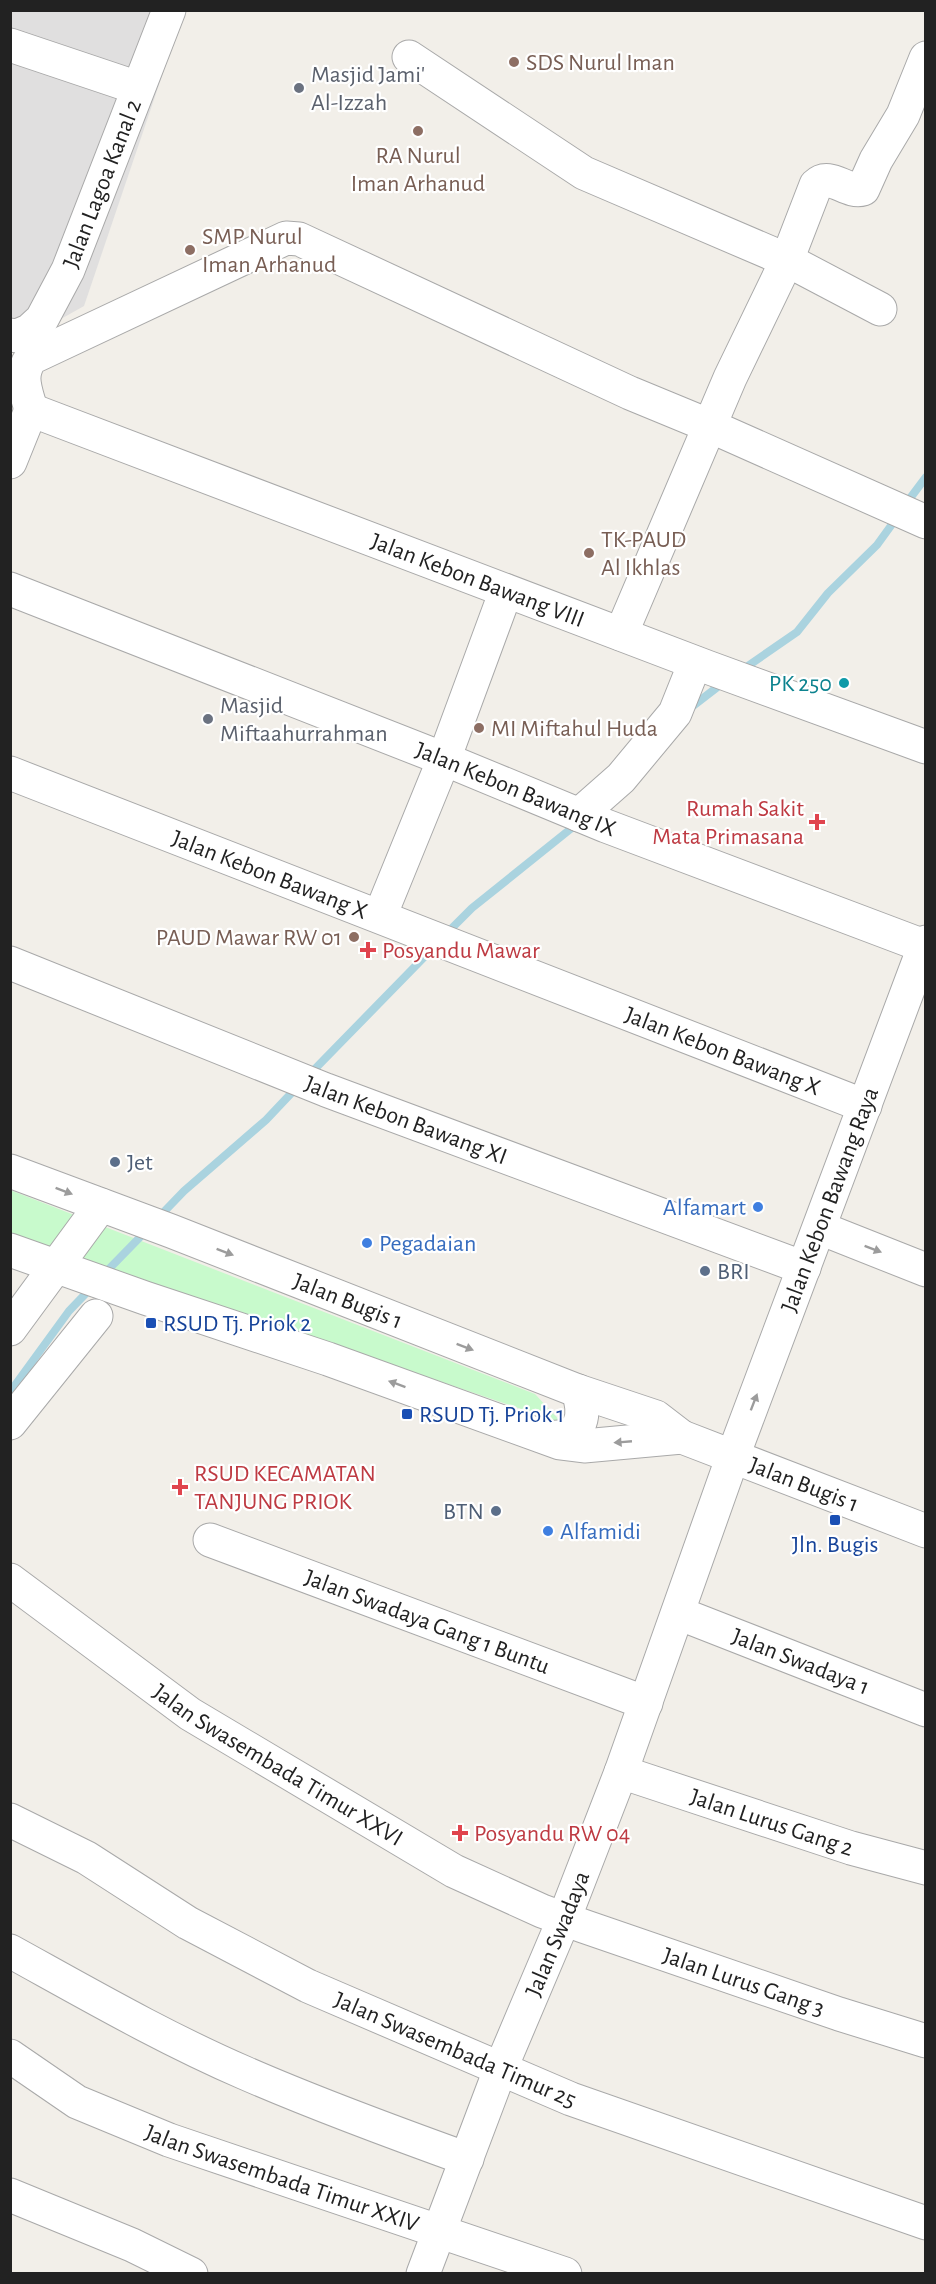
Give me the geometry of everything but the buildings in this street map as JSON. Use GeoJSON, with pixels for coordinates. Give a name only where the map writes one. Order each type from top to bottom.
{"type":"FeatureCollection","features":[{"type":"Feature","properties":{"kind":"street","name":"Jalan Lagoa Kanal 2"},"geometry":{"type":"LineString","coordinates":[[10,336],[29,332],[42,319],[68,270],[169,10]]}},
{"type":"Feature","properties":{"kind":"street"},"geometry":{"type":"LineString","coordinates":[[10,45],[138,88]]}},
{"type":"Feature","properties":{"kind":"street"},"geometry":{"type":"LineString","coordinates":[[409,57],[584,173],[787,261],[880,309]]}},
{"type":"Feature","properties":{"kind":"street"},"geometry":{"type":"LineString","coordinates":[[621,634],[730,378],[787,261],[816,185],[829,180],[857,190],[863,189],[876,160],[903,115],[926,58]]}},
{"type":"Feature","properties":{"kind":"street"},"geometry":{"type":"LineString","coordinates":[[10,462],[31,410],[23,377],[24,368],[32,358],[286,238],[299,239],[630,393],[710,426],[908,515]]}},
{"type":"Feature","properties":{"kind":"street","name":"Jalan Kebon Bawang VIII"},"geometry":{"type":"LineString","coordinates":[[31,410],[701,665],[926,747]]}},
{"type":"Feature","properties":{"kind":"street","name":"Jalan Kebon Bawang IX"},"geometry":{"type":"LineString","coordinates":[[10,589],[444,759],[588,819],[925,944]]}},
{"type":"Feature","properties":{"kind":"street"},"geometry":{"type":"LineString","coordinates":[[380,916],[444,759],[506,591]]}},
{"type":"Feature","properties":{"kind":"street"},"geometry":{"type":"LineString","coordinates":[[588,819],[675,713],[701,665]]}},
{"type":"Feature","properties":{"kind":"street","name":"Jalan Kebon Bawang X"},"geometry":{"type":"LineString","coordinates":[[10,773],[865,1106]]}},
{"type":"Feature","properties":{"kind":"street","name":"Jalan Kebon Bawang Raya"},"geometry":{"type":"LineString","coordinates":[[733,1456],[865,1106],[915,1007],[925,944]]}},
{"type":"Feature","properties":{"kind":"street","name":"Jalan Kebon Bawang XI"},"geometry":{"type":"LineString","coordinates":[[10,963],[326,1090],[804,1268]]}},
{"type":"Feature","properties":{"kind":"street","name":"Jalan Bugis 1"},"geometry":{"type":"LineString","coordinates":[[10,1171],[171,1231],[578,1391],[656,1417],[682,1437],[926,1531]]}},
{"type":"Feature","properties":{"kind":"street"},"geometry":{"type":"LineString","coordinates":[[10,1329],[65,1269],[109,1208]]}},
{"type":"Feature","properties":{"kind":"street"},"geometry":{"type":"LineString","coordinates":[[820,1228],[926,1270]]}},
{"type":"Feature","properties":{"kind":"street","name":"Jalan Bugis 1"},"geometry":{"type":"LineString","coordinates":[[10,1250],[572,1446],[682,1437]]}},
{"type":"Feature","properties":{"kind":"street"},"geometry":{"type":"LineString","coordinates":[[10,1423],[96,1316]]}},
{"type":"Feature","properties":{"kind":"street"},"geometry":{"type":"LineString","coordinates":[[548,1437],[559,1438],[570,1435],[578,1428],[583,1418],[583,1407],[578,1391]]}},
{"type":"Feature","properties":{"kind":"street","name":"Jalan Swadaya"},"geometry":{"type":"LineString","coordinates":[[423,2274],[500,2070],[564,1919],[621,1772],[733,1456]]}},
{"type":"Feature","properties":{"kind":"street","name":"Jalan Swadaya Gang 1 Buntu"},"geometry":{"type":"LineString","coordinates":[[210,1540],[646,1703]]}},
{"type":"Feature","properties":{"kind":"street","name":"Jalan Swasembada Timur XXVI"},"geometry":{"type":"LineString","coordinates":[[10,1580],[190,1714],[454,1871],[564,1919]]}},
{"type":"Feature","properties":{"kind":"street","name":"Jalan Swadaya 1"},"geometry":{"type":"LineString","coordinates":[[678,1613],[926,1710]]}},
{"type":"Feature","properties":{"kind":"street","name":"Jalan Lurus Gang 2"},"geometry":{"type":"LineString","coordinates":[[621,1772],[851,1848],[926,1868]]}},
{"type":"Feature","properties":{"kind":"street","name":"Jalan Swasembada Timur 25"},"geometry":{"type":"LineString","coordinates":[[10,1820],[87,1858],[188,1923],[298,1980],[500,2070],[571,2099],[926,2223]]}},
{"type":"Feature","properties":{"kind":"street","name":"Jalan Lurus Gang 3"},"geometry":{"type":"LineString","coordinates":[[564,1919],[926,2041]]}},
{"type":"Feature","properties":{"kind":"street"},"geometry":{"type":"LineString","coordinates":[[10,1951],[130,2018],[244,2073],[363,2122],[467,2159]]}},
{"type":"Feature","properties":{"kind":"street","name":"Jalan Swasembada Timur XXIV"},"geometry":{"type":"LineString","coordinates":[[10,2056],[77,2102],[169,2139],[565,2274]]}},
{"type":"Feature","properties":{"kind":"street"},"geometry":{"type":"LineString","coordinates":[[10,2195],[132,2245],[190,2274]]}},
{"type":"Feature","properties":{"kind":"shaded area"},"geometry":{"type":"Polygon","coordinates":[[[11,11],[184,11],[84,306],[11,347],[11,11]]]}},
{"type":"Feature","properties":{"kind":"green space"},"geometry":{"type":"Polygon","coordinates":[[[10,1190],[535,1394],[562,1423],[11,1235],[10,1190]]]}},
{"type":"Feature","properties":{"kind":"waterway"},"geometry":{"type":"LineString","coordinates":[[905,505],[926,477]]}},
{"type":"Feature","properties":{"kind":"waterway"},"geometry":{"type":"LineString","coordinates":[[742,670],[797,632],[828,593],[877,545],[898,516]]}},
{"type":"Feature","properties":{"kind":"waterway"},"geometry":{"type":"LineString","coordinates":[[689,709],[724,682]]}},
{"type":"Feature","properties":{"kind":"waterway"},"geometry":{"type":"LineString","coordinates":[[446,934],[472,908],[578,823]]}},
{"type":"Feature","properties":{"kind":"waterway"},"geometry":{"type":"LineString","coordinates":[[308,1076],[435,946]]}},
{"type":"Feature","properties":{"kind":"waterway"},"geometry":{"type":"LineString","coordinates":[[158,1218],[184,1191],[266,1120],[299,1085]]}},
{"type":"Feature","properties":{"kind":"waterway"},"geometry":{"type":"LineString","coordinates":[[104,1274],[147,1230]]}},
{"type":"Feature","properties":{"kind":"waterway"},"geometry":{"type":"LineString","coordinates":[[10,1392],[69,1311],[93,1286]]}},
{"type":"Feature","properties":{"kind":"place","name":"SDS Nurul Iman"},"geometry":{"type":"Point","coordinates":[514,62]}},
{"type":"Feature","properties":{"kind":"place","name":"Masjid Jami' Al-Izzah"},"geometry":{"type":"Point","coordinates":[299,88]}},
{"type":"Feature","properties":{"kind":"place","name":"RA Nurul Iman Arhanud"},"geometry":{"type":"Point","coordinates":[418,131]}},
{"type":"Feature","properties":{"kind":"place","name":"SMP Nurul Iman Arhanud"},"geometry":{"type":"Point","coordinates":[190,250]}},
{"type":"Feature","properties":{"kind":"place","name":"TK-PAUD Al Ikhlas"},"geometry":{"type":"Point","coordinates":[589,553]}},
{"type":"Feature","properties":{"kind":"place","name":"PK 250"},"geometry":{"type":"Point","coordinates":[844,683]}},
{"type":"Feature","properties":{"kind":"place","name":"Masjid Miftaahurrahman"},"geometry":{"type":"Point","coordinates":[208,719]}},
{"type":"Feature","properties":{"kind":"place","name":"MI Miftahul Huda"},"geometry":{"type":"Point","coordinates":[479,728]}},
{"type":"Feature","properties":{"kind":"place","name":"Rumah Sakit Mata Primasana"},"geometry":{"type":"Point","coordinates":[817,822]}},
{"type":"Feature","properties":{"kind":"place","name":"PAUD Mawar RW 01"},"geometry":{"type":"Point","coordinates":[354,937]}},
{"type":"Feature","properties":{"kind":"place","name":"Posyandu Mawar"},"geometry":{"type":"Point","coordinates":[368,950]}},
{"type":"Feature","properties":{"kind":"place","name":"Jet"},"geometry":{"type":"Point","coordinates":[115,1162]}},
{"type":"Feature","properties":{"kind":"place","name":"Alfamart"},"geometry":{"type":"Point","coordinates":[758,1207]}},
{"type":"Feature","properties":{"kind":"place","name":"Pegadaian"},"geometry":{"type":"Point","coordinates":[367,1243]}},
{"type":"Feature","properties":{"kind":"place","name":"BRI"},"geometry":{"type":"Point","coordinates":[705,1271]}},
{"type":"Feature","properties":{"kind":"place","name":"RSUD Tj. Priok 2"},"geometry":{"type":"Point","coordinates":[151,1323]}},
{"type":"Feature","properties":{"kind":"place","name":"RSUD Tj. Priok 1"},"geometry":{"type":"Point","coordinates":[407,1414]}},
{"type":"Feature","properties":{"kind":"place","name":"RSUD KECAMATAN TANJUNG PRIOK"},"geometry":{"type":"Point","coordinates":[180,1487]}},
{"type":"Feature","properties":{"kind":"place","name":"BTN"},"geometry":{"type":"Point","coordinates":[496,1511]}},
{"type":"Feature","properties":{"kind":"place","name":"Jln. Bugis"},"geometry":{"type":"Point","coordinates":[835,1520]}},
{"type":"Feature","properties":{"kind":"place","name":"Alfamidi"},"geometry":{"type":"Point","coordinates":[548,1531]}},
{"type":"Feature","properties":{"kind":"place","name":"Posyandu RW 04"},"geometry":{"type":"Point","coordinates":[460,1833]}}]}
